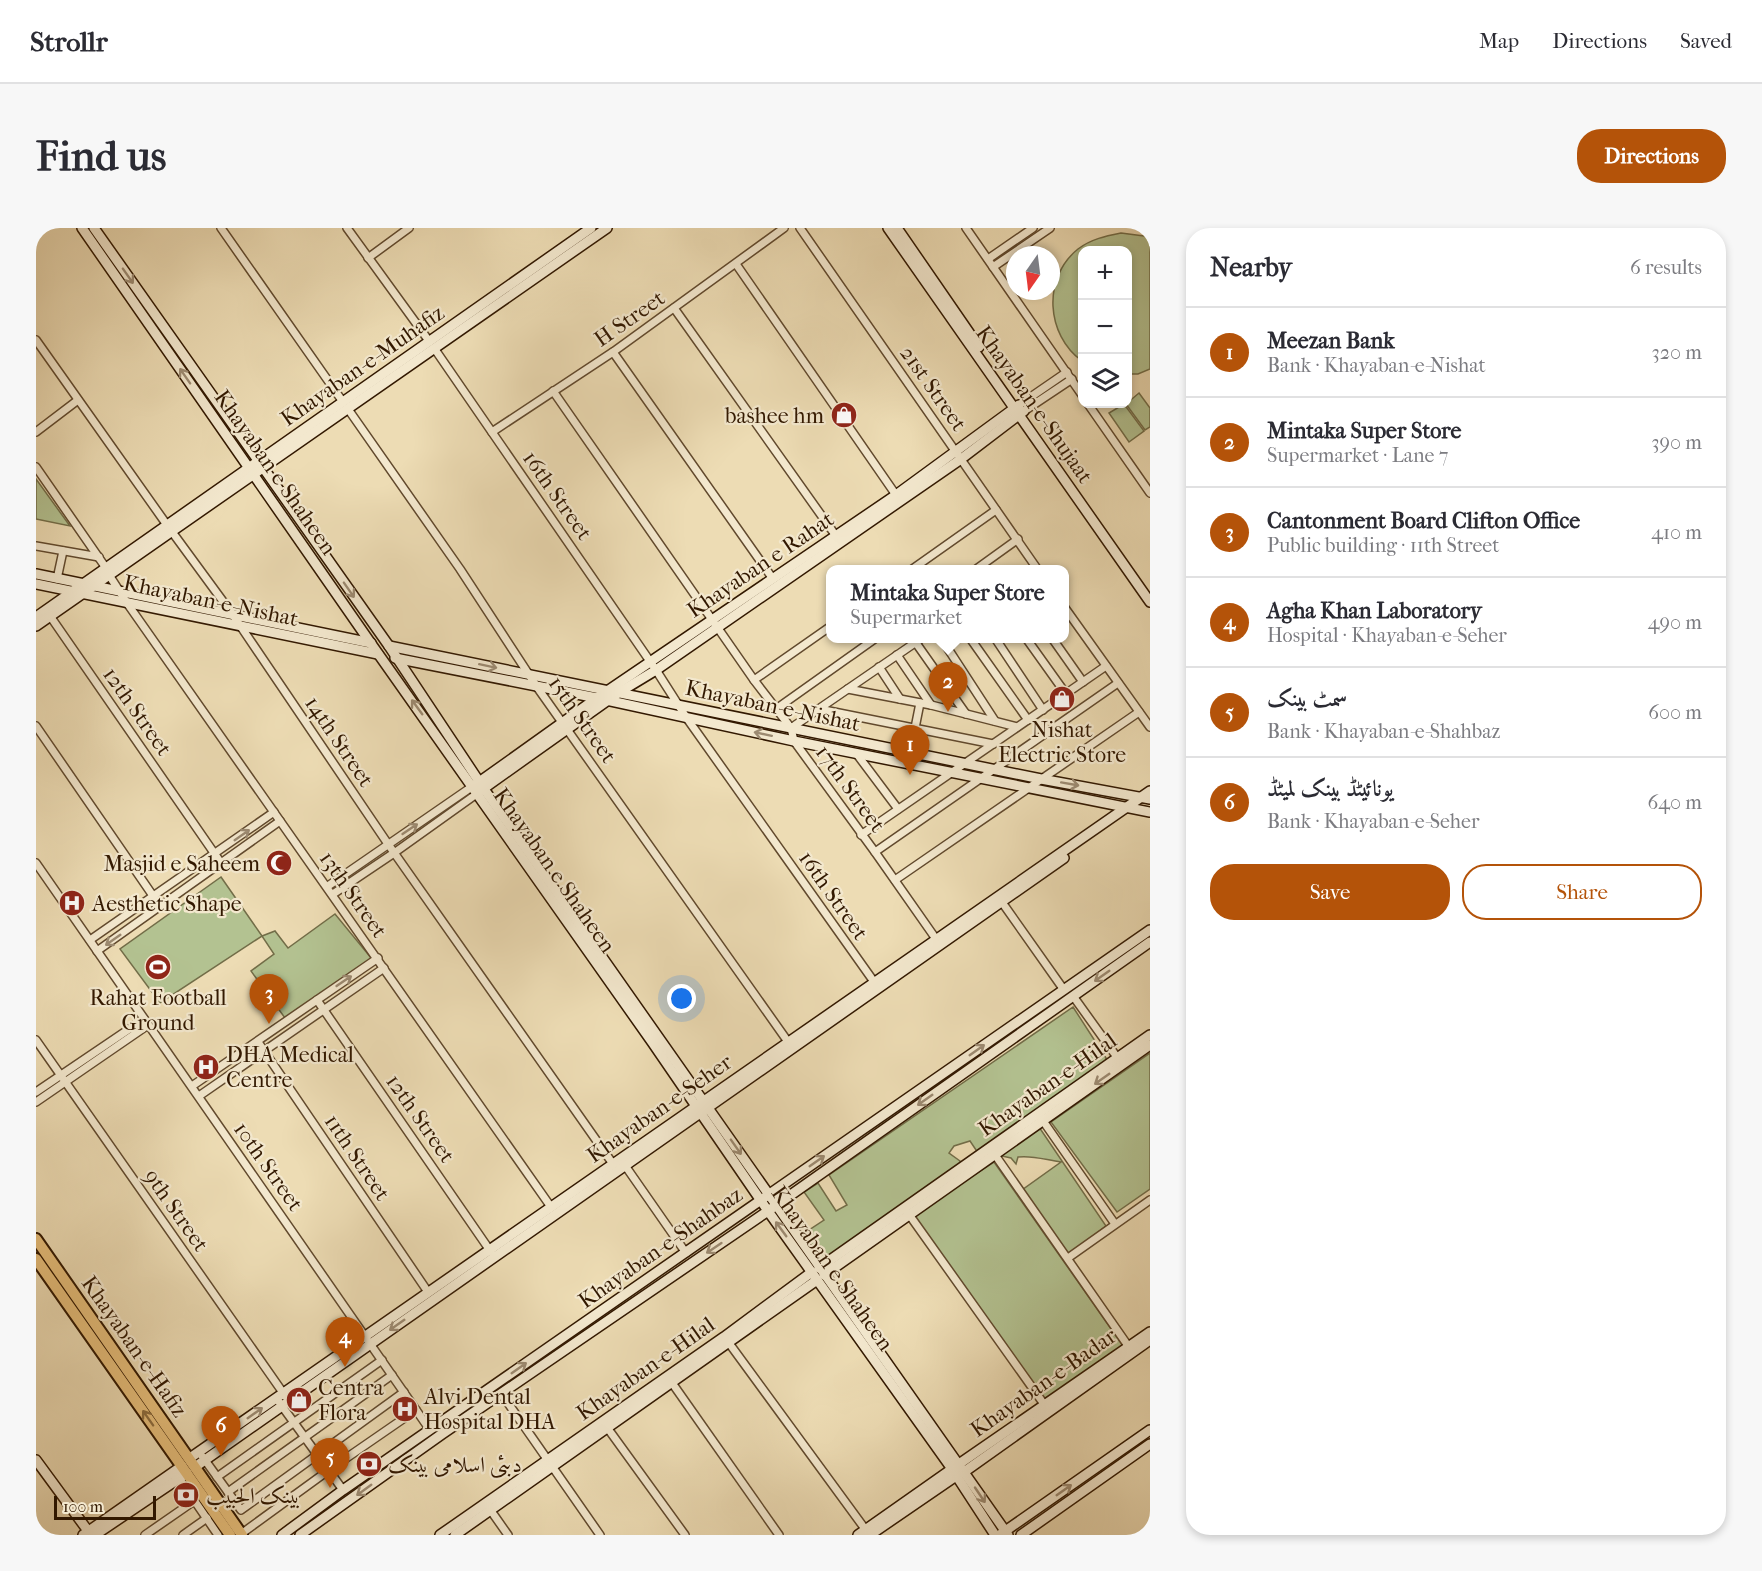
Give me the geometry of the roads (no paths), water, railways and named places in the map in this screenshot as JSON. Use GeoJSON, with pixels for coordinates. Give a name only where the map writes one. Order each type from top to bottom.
{"type":"FeatureCollection","features":[{"type":"Feature","properties":{"kind":"main road","name":"Khayaban-e-Hafiz"},"geometry":{"type":"LineString","coordinates":[[36,1239],[75,1305]]}},
{"type":"Feature","properties":{"kind":"main road","name":"Khayaban-e-Hafiz"},"geometry":{"type":"LineString","coordinates":[[36,1259],[75,1305],[189,1465],[242,1534]]}},
{"type":"Feature","properties":{"kind":"main road","name":"Khayaban-e-Hafiz"},"geometry":{"type":"LineString","coordinates":[[189,1465],[212,1520],[230,1535]]}},
{"type":"Feature","properties":{"kind":"street","name":"Khayaban e Shaheen"},"geometry":{"type":"LineString","coordinates":[[82,228],[378,654],[478,788],[765,1197],[776,1204],[818,1274]]}},
{"type":"Feature","properties":{"kind":"street","name":"Khayaban e Shaheen"},"geometry":{"type":"LineString","coordinates":[[94,228],[389,646],[478,788]]}},
{"type":"Feature","properties":{"kind":"street","name":"15th Street"},"geometry":{"type":"LineString","coordinates":[[221,228],[460,568],[537,687],[791,1045]]}},
{"type":"Feature","properties":{"kind":"street","name":"16th Street"},"geometry":{"type":"LineString","coordinates":[[347,228],[432,345],[686,717],[876,985]]}},
{"type":"Feature","properties":{"kind":"street"},"geometry":{"type":"LineString","coordinates":[[368,258],[409,228]]}},
{"type":"Feature","properties":{"kind":"street","name":"Khayaban-e-Muhafiz"},"geometry":{"type":"LineString","coordinates":[[36,626],[48,613],[478,313],[591,228]]}},
{"type":"Feature","properties":{"kind":"street"},"geometry":{"type":"LineString","coordinates":[[478,313],[607,228]]}},
{"type":"Feature","properties":{"kind":"street","name":"H Street"},"geometry":{"type":"LineString","coordinates":[[492,432],[613,352],[784,228]]}},
{"type":"Feature","properties":{"kind":"street","name":"21st Street"},"geometry":{"type":"LineString","coordinates":[[800,228],[1035,565]]}},
{"type":"Feature","properties":{"kind":"street","name":"Khayaban-e-Shujaat"},"geometry":{"type":"LineString","coordinates":[[888,228],[1150,591]]}},
{"type":"Feature","properties":{"kind":"street","name":"Khayaban-e-Shujaat"},"geometry":{"type":"LineString","coordinates":[[897,228],[1150,602]]}},
{"type":"Feature","properties":{"kind":"street"},"geometry":{"type":"LineString","coordinates":[[966,228],[1078,388]]}},
{"type":"Feature","properties":{"kind":"street"},"geometry":{"type":"LineString","coordinates":[[988,260],[1033,228]]}},
{"type":"Feature","properties":{"kind":"street"},"geometry":{"type":"LineString","coordinates":[[993,267],[1050,228]]}},
{"type":"Feature","properties":{"kind":"street"},"geometry":{"type":"LineString","coordinates":[[736,264],[896,495]]}},
{"type":"Feature","properties":{"kind":"street"},"geometry":{"type":"LineString","coordinates":[[674,308],[836,536]]}},
{"type":"Feature","properties":{"kind":"street","name":"14th Street"},"geometry":{"type":"LineString","coordinates":[[36,340],[241,626],[394,853],[686,1253]]}},
{"type":"Feature","properties":{"kind":"street"},"geometry":{"type":"LineString","coordinates":[[613,352],[773,579]]}},
{"type":"Feature","properties":{"kind":"street","name":"Khayaban e Rahat"},"geometry":{"type":"LineString","coordinates":[[478,788],[958,455],[1067,372]]}},
{"type":"Feature","properties":{"kind":"street","name":"Khayaban e Rahat"},"geometry":{"type":"LineString","coordinates":[[1019,410],[1072,379]]}},
{"type":"Feature","properties":{"kind":"street","name":"17th Street"},"geometry":{"type":"LineString","coordinates":[[553,391],[754,680],[791,728],[794,741],[936,939]]}},
{"type":"Feature","properties":{"kind":"street"},"geometry":{"type":"LineString","coordinates":[[36,432],[78,400]]}},
{"type":"Feature","properties":{"kind":"street"},"geometry":{"type":"LineString","coordinates":[[1091,408],[1147,482],[1150,492]]}},
{"type":"Feature","properties":{"kind":"street","name":"Khayaban e Rahat"},"geometry":{"type":"LineString","coordinates":[[715,624],[773,579],[958,455]]}},
{"type":"Feature","properties":{"kind":"street"},"geometry":{"type":"LineString","coordinates":[[36,467],[107,571]]}},
{"type":"Feature","properties":{"kind":"street"},"geometry":{"type":"LineString","coordinates":[[918,565],[996,510]]}},
{"type":"Feature","properties":{"kind":"street"},"geometry":{"type":"LineString","coordinates":[[982,565],[1018,539]]}},
{"type":"Feature","properties":{"kind":"street"},"geometry":{"type":"LineString","coordinates":[[36,546],[99,557]]}},
{"type":"Feature","properties":{"kind":"street"},"geometry":{"type":"LineString","coordinates":[[57,579],[63,551]]}},
{"type":"Feature","properties":{"kind":"street","name":"13th Street"},"geometry":{"type":"LineString","coordinates":[[107,571],[127,603],[328,886],[551,1207]]}},
{"type":"Feature","properties":{"kind":"street","name":"Khayaban-e-Nishat"},"geometry":{"type":"LineString","coordinates":[[36,574],[127,603],[378,654]]}},
{"type":"Feature","properties":{"kind":"street","name":"Khayaban-e-Nishat"},"geometry":{"type":"LineString","coordinates":[[36,584],[120,592],[371,643]]}},
{"type":"Feature","properties":{"kind":"street","name":"Khayaban-e-Muhafiz"},"geometry":{"type":"LineString","coordinates":[[36,616],[48,613]]}},
{"type":"Feature","properties":{"kind":"street","name":"12th Street"},"geometry":{"type":"LineString","coordinates":[[48,613],[221,863]]}},
{"type":"Feature","properties":{"kind":"street"},"geometry":{"type":"LineString","coordinates":[[1069,614],[1150,727]]}},
{"type":"Feature","properties":{"kind":"street"},"geometry":{"type":"LineString","coordinates":[[754,680],[826,630]]}},
{"type":"Feature","properties":{"kind":"street"},"geometry":{"type":"LineString","coordinates":[[776,708],[870,643]]}},
{"type":"Feature","properties":{"kind":"street"},"geometry":{"type":"LineString","coordinates":[[791,728],[916,643]]}},
{"type":"Feature","properties":{"kind":"street"},"geometry":{"type":"LineString","coordinates":[[920,643],[966,714]]}},
{"type":"Feature","properties":{"kind":"street"},"geometry":{"type":"LineString","coordinates":[[944,643],[995,721]]}},
{"type":"Feature","properties":{"kind":"street"},"geometry":{"type":"LineString","coordinates":[[973,643],[1028,720]]}},
{"type":"Feature","properties":{"kind":"street"},"geometry":{"type":"LineString","coordinates":[[998,643],[1043,710]]}},
{"type":"Feature","properties":{"kind":"street"},"geometry":{"type":"LineString","coordinates":[[1029,643],[1066,694]]}},
{"type":"Feature","properties":{"kind":"street"},"geometry":{"type":"LineString","coordinates":[[1055,643],[1083,682]]}},
{"type":"Feature","properties":{"kind":"street","name":"Khayaban-e-Nishat"},"geometry":{"type":"LineString","coordinates":[[389,646],[531,675],[612,695],[686,717],[794,741],[1150,812]]}},
{"type":"Feature","properties":{"kind":"street"},"geometry":{"type":"LineString","coordinates":[[897,655],[931,705]]}},
{"type":"Feature","properties":{"kind":"street"},"geometry":{"type":"LineString","coordinates":[[396,658],[597,698]]}},
{"type":"Feature","properties":{"kind":"street"},"geometry":{"type":"LineString","coordinates":[[861,835],[1106,666]]}},
{"type":"Feature","properties":{"kind":"street"},"geometry":{"type":"LineString","coordinates":[[879,667],[900,699]]}},
{"type":"Feature","properties":{"kind":"street"},"geometry":{"type":"LineString","coordinates":[[875,852],[1118,683]]}},
{"type":"Feature","properties":{"kind":"street"},"geometry":{"type":"LineString","coordinates":[[848,689],[931,705],[1017,727]]}},
{"type":"Feature","properties":{"kind":"street","name":"Khayaban e Rahat"},"geometry":{"type":"LineString","coordinates":[[566,725],[597,698],[612,695]]}},
{"type":"Feature","properties":{"kind":"street","name":"Khayaban-e-Nishat"},"geometry":{"type":"LineString","coordinates":[[612,695],[678,705],[994,770],[1148,797]]}},
{"type":"Feature","properties":{"kind":"street"},"geometry":{"type":"LineString","coordinates":[[915,728],[920,703]]}},
{"type":"Feature","properties":{"kind":"street"},"geometry":{"type":"LineString","coordinates":[[819,709],[993,744]]}},
{"type":"Feature","properties":{"kind":"street"},"geometry":{"type":"LineString","coordinates":[[895,880],[1139,712]]}},
{"type":"Feature","properties":{"kind":"street"},"geometry":{"type":"LineString","coordinates":[[36,726],[160,906]]}},
{"type":"Feature","properties":{"kind":"street"},"geometry":{"type":"LineString","coordinates":[[855,752],[898,809]]}},
{"type":"Feature","properties":{"kind":"street"},"geometry":{"type":"LineString","coordinates":[[328,886],[388,844],[478,788]]}},
{"type":"Feature","properties":{"kind":"street"},"geometry":{"type":"LineString","coordinates":[[333,894],[394,853],[478,788]]}},
{"type":"Feature","properties":{"kind":"street","name":"Khayaban-e-Seher"},"geometry":{"type":"LineString","coordinates":[[368,1340],[428,1293],[492,1253],[551,1207],[702,1107],[1148,797]]}},
{"type":"Feature","properties":{"kind":"street"},"geometry":{"type":"LineString","coordinates":[[90,940],[274,813]]}},
{"type":"Feature","properties":{"kind":"street"},"geometry":{"type":"LineString","coordinates":[[97,951],[280,820]]}},
{"type":"Feature","properties":{"kind":"street","name":"10th Street"},"geometry":{"type":"LineString","coordinates":[[36,863],[430,1430]]}},
{"type":"Feature","properties":{"kind":"street"},"geometry":{"type":"LineString","coordinates":[[1000,899],[1064,990]]}},
{"type":"Feature","properties":{"kind":"street","name":"Khayaban-e-Seher"},"geometry":{"type":"LineString","coordinates":[[876,985],[936,939],[1000,899]]}},
{"type":"Feature","properties":{"kind":"street","name":"Khayaban-e-Shahbaz"},"geometry":{"type":"LineString","coordinates":[[282,1535],[343,1490],[1150,930]]}},
{"type":"Feature","properties":{"kind":"street","name":"Khayaban-e-Shahbaz"},"geometry":{"type":"LineString","coordinates":[[300,1535],[501,1393],[768,1211],[1150,942]]}},
{"type":"Feature","properties":{"kind":"street"},"geometry":{"type":"LineString","coordinates":[[192,1086],[378,958]]}},
{"type":"Feature","properties":{"kind":"street"},"geometry":{"type":"LineString","coordinates":[[198,1096],[384,968]]}},
{"type":"Feature","properties":{"kind":"street"},"geometry":{"type":"LineString","coordinates":[[1073,996],[1120,1061]]}},
{"type":"Feature","properties":{"kind":"street","name":"12th Street"},"geometry":{"type":"LineString","coordinates":[[317,1000],[492,1253]]}},
{"type":"Feature","properties":{"kind":"street"},"geometry":{"type":"LineString","coordinates":[[36,1092],[63,1078],[146,1022]]}},
{"type":"Feature","properties":{"kind":"street","name":"Khayaban-e-Hilal"},"geometry":{"type":"LineString","coordinates":[[1120,1061],[1150,1035]]}},
{"type":"Feature","properties":{"kind":"street","name":"9th Street"},"geometry":{"type":"LineString","coordinates":[[36,1040],[282,1399],[295,1423],[343,1490]]}},
{"type":"Feature","properties":{"kind":"street","name":"11th Street"},"geometry":{"type":"LineString","coordinates":[[258,1042],[428,1293]]}},
{"type":"Feature","properties":{"kind":"street"},"geometry":{"type":"LineString","coordinates":[[818,1274],[1120,1061],[1150,1045]]}},
{"type":"Feature","properties":{"kind":"street"},"geometry":{"type":"LineString","coordinates":[[36,1102],[63,1078]]}},
{"type":"Feature","properties":{"kind":"street"},"geometry":{"type":"LineString","coordinates":[[1041,1117],[1116,1224]]}},
{"type":"Feature","properties":{"kind":"street"},"geometry":{"type":"LineString","coordinates":[[992,1151],[1130,1350]]}},
{"type":"Feature","properties":{"kind":"street","name":"Khayaban-e-Seher"},"geometry":{"type":"LineString","coordinates":[[89,1534],[619,1163]]}},
{"type":"Feature","properties":{"kind":"street","name":"Khayaban e Shaheen"},"geometry":{"type":"LineString","coordinates":[[765,1197],[768,1211],[818,1274],[1002,1534]]}},
{"type":"Feature","properties":{"kind":"street"},"geometry":{"type":"LineString","coordinates":[[1068,1258],[1150,1200]]}},
{"type":"Feature","properties":{"kind":"street"},"geometry":{"type":"LineString","coordinates":[[907,1211],[1047,1408]]}},
{"type":"Feature","properties":{"kind":"street","name":"Khayaban-e-Hilal"},"geometry":{"type":"LineString","coordinates":[[440,1535],[488,1507],[818,1274]]}},
{"type":"Feature","properties":{"kind":"street","name":"Khayaban-e-Badar"},"geometry":{"type":"LineString","coordinates":[[865,1533],[1130,1350],[1150,1332]]}},
{"type":"Feature","properties":{"kind":"street"},"geometry":{"type":"LineString","coordinates":[[727,1340],[865,1533]]}},
{"type":"Feature","properties":{"kind":"street","name":"Khayaban-e-Badar"},"geometry":{"type":"LineString","coordinates":[[1130,1350],[1150,1340]]}},
{"type":"Feature","properties":{"kind":"street"},"geometry":{"type":"LineString","coordinates":[[217,1477],[382,1360]]}},
{"type":"Feature","properties":{"kind":"street"},"geometry":{"type":"LineString","coordinates":[[228,1492],[392,1375]]}},
{"type":"Feature","properties":{"kind":"street"},"geometry":{"type":"LineString","coordinates":[[670,1379],[779,1535]]}},
{"type":"Feature","properties":{"kind":"street"},"geometry":{"type":"LineString","coordinates":[[189,1465],[217,1477],[241,1510],[404,1392]]}},
{"type":"Feature","properties":{"kind":"street"},"geometry":{"type":"LineString","coordinates":[[501,1393],[600,1535]]}},
{"type":"Feature","properties":{"kind":"street"},"geometry":{"type":"LineString","coordinates":[[242,1534],[416,1410]]}},
{"type":"Feature","properties":{"kind":"street"},"geometry":{"type":"LineString","coordinates":[[605,1425],[686,1535]]}},
{"type":"Feature","properties":{"kind":"street"},"geometry":{"type":"LineString","coordinates":[[1002,1534],[1150,1430]]}},
{"type":"Feature","properties":{"kind":"street"},"geometry":{"type":"LineString","coordinates":[[1021,1535],[1150,1444]]}},
{"type":"Feature","properties":{"kind":"street"},"geometry":{"type":"LineString","coordinates":[[36,1460],[89,1534],[106,1532],[189,1465]]}},
{"type":"Feature","properties":{"kind":"street"},"geometry":{"type":"LineString","coordinates":[[189,1465],[194,1501],[212,1520],[218,1535]]}},
{"type":"Feature","properties":{"kind":"street"},"geometry":{"type":"LineString","coordinates":[[145,1535],[194,1501]]}},
{"type":"Feature","properties":{"kind":"street"},"geometry":{"type":"LineString","coordinates":[[455,1535],[488,1507],[507,1535]]}},
{"type":"Feature","properties":{"kind":"street"},"geometry":{"type":"LineString","coordinates":[[183,1535],[212,1520]]}},
{"type":"Feature","properties":{"kind":"place","name":"bashee hm"},"geometry":{"type":"Point","coordinates":[844,415]}},
{"type":"Feature","properties":{"kind":"place","name":"Nishat Electric Store"},"geometry":{"type":"Point","coordinates":[1062,699]}},
{"type":"Feature","properties":{"kind":"place","name":"Mintaka Super Store"},"geometry":{"type":"Point","coordinates":[948,712]}},
{"type":"Feature","properties":{"kind":"place","name":"Meezan Bank"},"geometry":{"type":"Point","coordinates":[910,775]}},
{"type":"Feature","properties":{"kind":"place","name":"Masjid e Saheem"},"geometry":{"type":"Point","coordinates":[279,863]}},
{"type":"Feature","properties":{"kind":"place","name":"Aesthetic Shape"},"geometry":{"type":"Point","coordinates":[72,903]}},
{"type":"Feature","properties":{"kind":"place","name":"Rahat Football Ground"},"geometry":{"type":"Point","coordinates":[158,967]}},
{"type":"Feature","properties":{"kind":"place","name":"Cantonment Board Clifton Office"},"geometry":{"type":"Point","coordinates":[269,1024]}},
{"type":"Feature","properties":{"kind":"place","name":"DHA Medical Centre"},"geometry":{"type":"Point","coordinates":[206,1067]}},
{"type":"Feature","properties":{"kind":"place","name":"Agha Khan Laboratory"},"geometry":{"type":"Point","coordinates":[345,1367]}},
{"type":"Feature","properties":{"kind":"place","name":"Centra Flora"},"geometry":{"type":"Point","coordinates":[299,1400]}},
{"type":"Feature","properties":{"kind":"place","name":"Alvi Dental Hospital DHA"},"geometry":{"type":"Point","coordinates":[405,1409]}},
{"type":"Feature","properties":{"kind":"place","name":"یونائیٹڈ بینک لمیٹڈ"},"geometry":{"type":"Point","coordinates":[221,1456]}},
{"type":"Feature","properties":{"kind":"place","name":"دبئی اسلامی بینک"},"geometry":{"type":"Point","coordinates":[369,1464]}},
{"type":"Feature","properties":{"kind":"place","name":"سمٹ بینک"},"geometry":{"type":"Point","coordinates":[330,1488]}},
{"type":"Feature","properties":{"kind":"place","name":"بينک الحبيب"},"geometry":{"type":"Point","coordinates":[186,1495]}}]}
